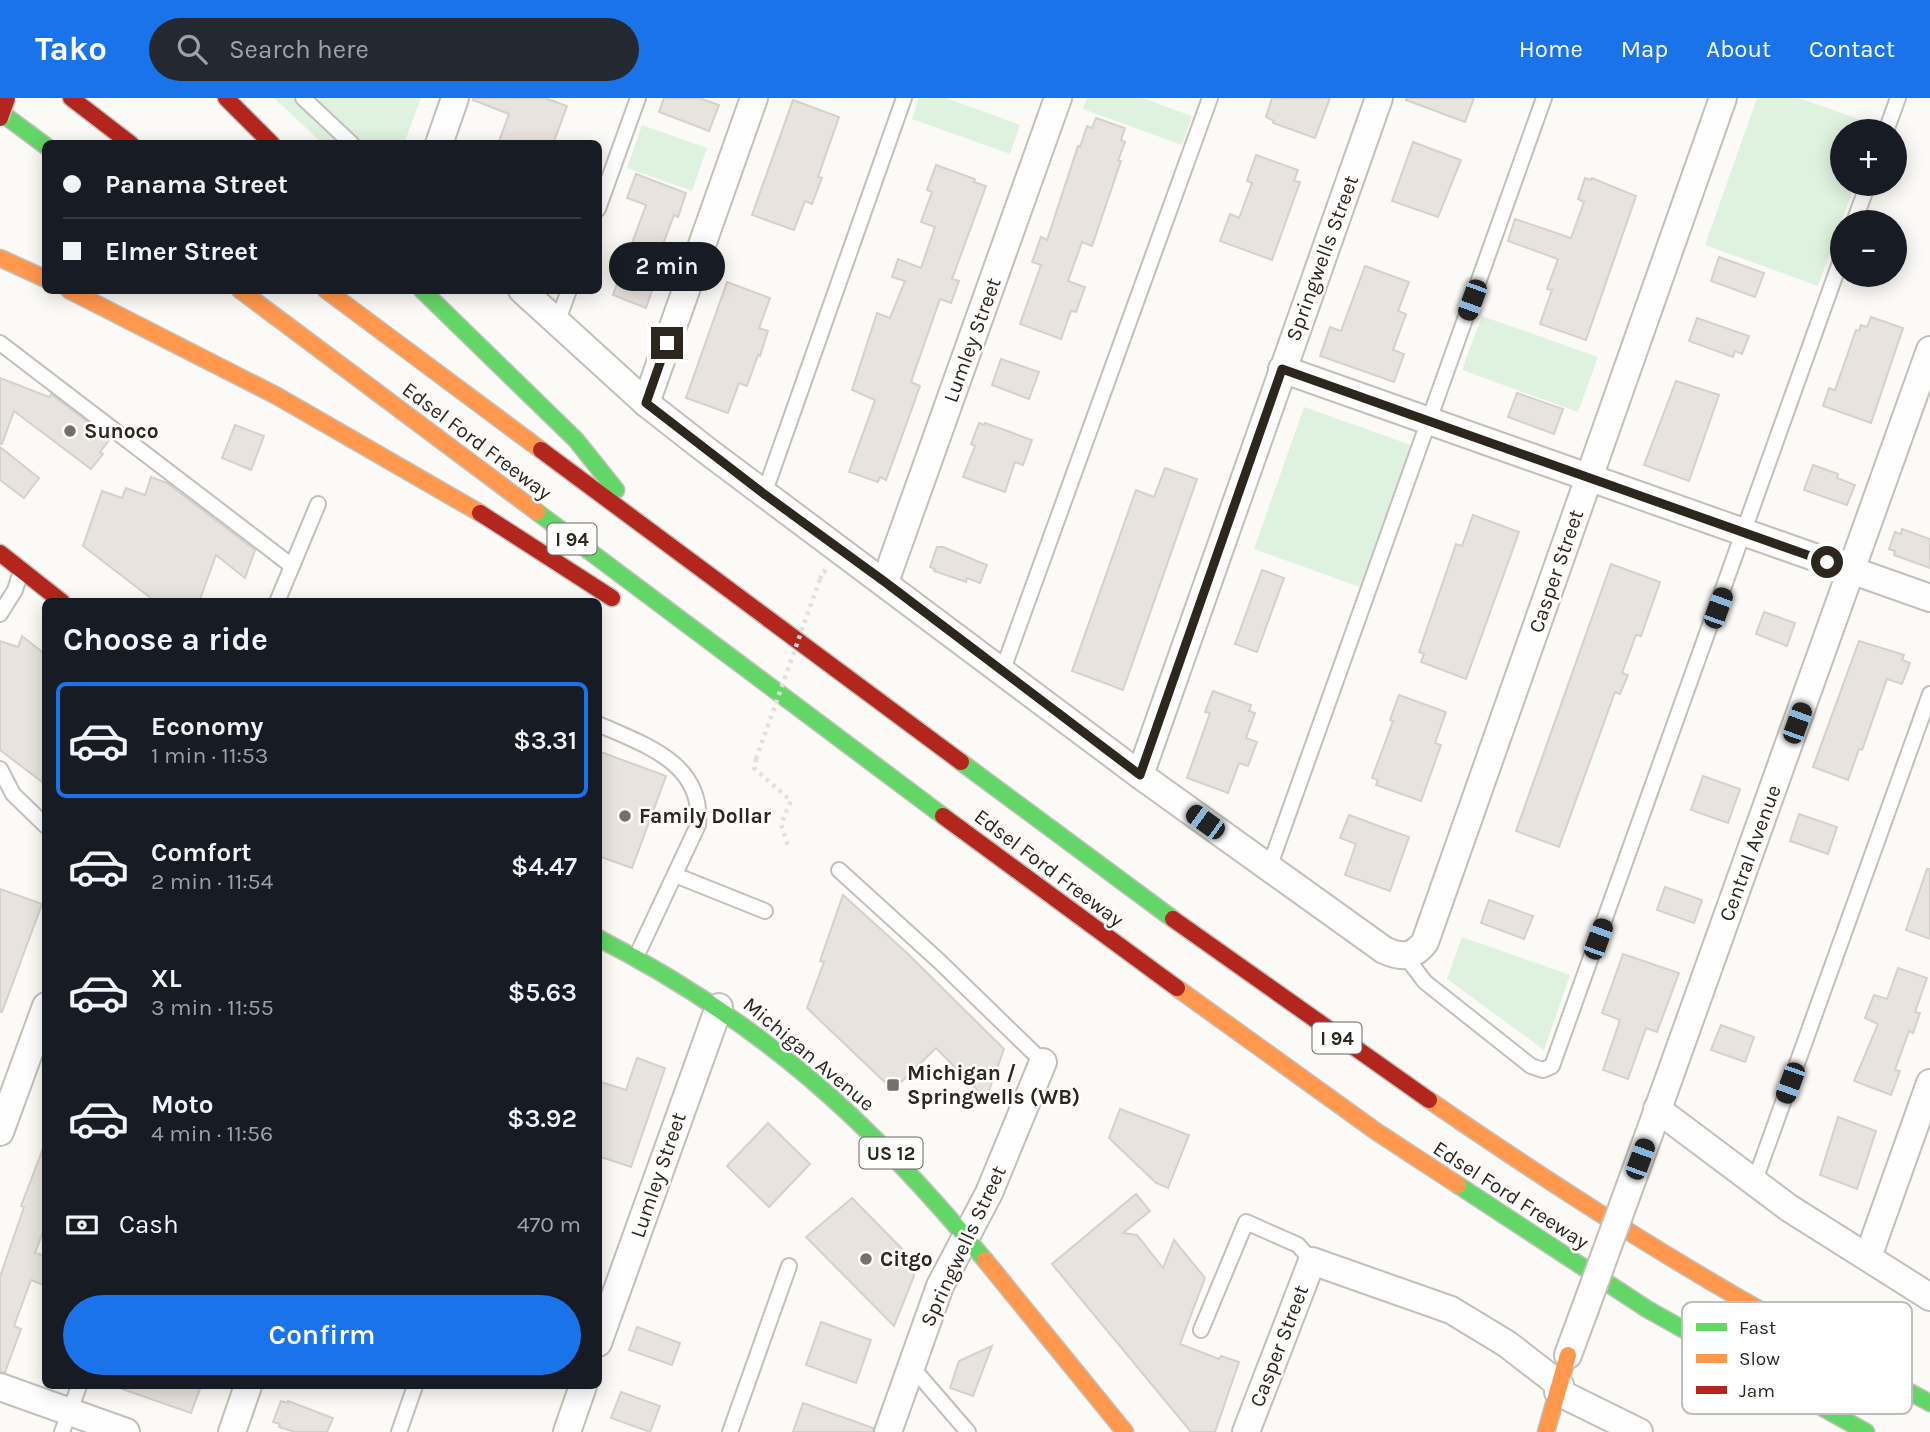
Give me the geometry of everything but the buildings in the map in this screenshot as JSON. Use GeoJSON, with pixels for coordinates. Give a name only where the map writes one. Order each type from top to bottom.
{"type":"FeatureCollection","features":[{"type":"Feature","properties":{"kind":"main road"},"geometry":{"type":"LineString","coordinates":[[0,118],[7,98]]}},
{"type":"Feature","properties":{"kind":"main road"},"geometry":{"type":"LineString","coordinates":[[72,98],[126,140]]}},
{"type":"Feature","properties":{"kind":"main road"},"geometry":{"type":"LineString","coordinates":[[226,98],[268,140]]}},
{"type":"Feature","properties":{"kind":"main road"},"geometry":{"type":"LineString","coordinates":[[0,112],[42,143]]}},
{"type":"Feature","properties":{"kind":"main road"},"geometry":{"type":"LineString","coordinates":[[0,258],[42,277]]}},
{"type":"Feature","properties":{"kind":"main road"},"geometry":{"type":"LineString","coordinates":[[77,294],[179,343],[287,401],[491,521],[625,607]]}},
{"type":"Feature","properties":{"kind":"main road","name":"Edsel Ford Freeway"},"geometry":{"type":"LineString","coordinates":[[245,294],[1104,936],[1377,1132],[1647,1309],[1682,1329]]}},
{"type":"Feature","properties":{"kind":"main road","name":"Edsel Ford Freeway"},"geometry":{"type":"LineString","coordinates":[[331,294],[1149,902],[1403,1084],[1541,1175],[1751,1302]]}},
{"type":"Feature","properties":{"kind":"main road"},"geometry":{"type":"LineString","coordinates":[[426,294],[576,440],[650,533]]}},
{"type":"Feature","properties":{"kind":"main road"},"geometry":{"type":"LineString","coordinates":[[0,553],[57,598]]}},
{"type":"Feature","properties":{"kind":"main road"},"geometry":{"type":"LineString","coordinates":[[701,655],[762,681]]}},
{"type":"Feature","properties":{"kind":"main road","name":"Michigan Avenue"},"geometry":{"type":"LineString","coordinates":[[602,940],[636,957],[719,1007],[773,1046],[862,1125],[965,1238],[1125,1432]]}},
{"type":"Feature","properties":{"kind":"main road"},"geometry":{"type":"LineString","coordinates":[[1546,1432],[1569,1355]]}},
{"type":"Feature","properties":{"kind":"main road","name":"Edsel Ford Freeway"},"geometry":{"type":"LineString","coordinates":[[1912,1393],[1930,1403]]}},
{"type":"Feature","properties":{"kind":"main road","name":"Edsel Ford Freeway"},"geometry":{"type":"LineString","coordinates":[[1834,1414],[1866,1432]]}},
{"type":"Feature","properties":{"kind":"street"},"geometry":{"type":"LineString","coordinates":[[440,140],[455,98]]}},
{"type":"Feature","properties":{"kind":"street"},"geometry":{"type":"LineString","coordinates":[[646,403],[754,98]]}},
{"type":"Feature","properties":{"kind":"street","name":"Lumley Street"},"geometry":{"type":"LineString","coordinates":[[885,582],[1058,98]]}},
{"type":"Feature","properties":{"kind":"street","name":"Springwells Street"},"geometry":{"type":"LineString","coordinates":[[1140,775],[1379,98]]}},
{"type":"Feature","properties":{"kind":"street","name":"Casper Street"},"geometry":{"type":"LineString","coordinates":[[1406,957],[1419,950],[1425,942],[1723,98]]}},
{"type":"Feature","properties":{"kind":"street"},"geometry":{"type":"LineString","coordinates":[[526,294],[646,403],[764,494],[1140,775],[1384,950],[1406,957]]}},
{"type":"Feature","properties":{"kind":"street","name":"Central Avenue"},"geometry":{"type":"LineString","coordinates":[[1569,1355],[1930,350]]}},
{"type":"Feature","properties":{"kind":"street"},"geometry":{"type":"LineString","coordinates":[[1282,369],[1930,598]]}},
{"type":"Feature","properties":{"kind":"street","name":"Lumley Street"},"geometry":{"type":"LineString","coordinates":[[602,1332],[719,1007]]}},
{"type":"Feature","properties":{"kind":"street"},"geometry":{"type":"LineString","coordinates":[[0,1132],[42,1017]]}},
{"type":"Feature","properties":{"kind":"street","name":"Springwells Street"},"geometry":{"type":"LineString","coordinates":[[888,1432],[940,1286],[989,1192],[1043,1062]]}},
{"type":"Feature","properties":{"kind":"street"},"geometry":{"type":"LineString","coordinates":[[1868,1257],[1930,1083]]}},
{"type":"Feature","properties":{"kind":"street"},"geometry":{"type":"LineString","coordinates":[[1653,1121],[1930,1297]]}},
{"type":"Feature","properties":{"kind":"street"},"geometry":{"type":"LineString","coordinates":[[1312,1261],[1451,1310],[1507,1344],[1559,1388],[1639,1432]]}},
{"type":"Feature","properties":{"kind":"street","name":"Casper Street"},"geometry":{"type":"LineString","coordinates":[[1246,1432],[1312,1261]]}},
{"type":"Feature","properties":{"kind":"street"},"geometry":{"type":"LineString","coordinates":[[0,1387],[65,1422],[126,1432]]}},
{"type":"Feature","properties":{"kind":"street"},"geometry":{"type":"LineString","coordinates":[[232,1432],[247,1389]]}},
{"type":"Feature","properties":{"kind":"street"},"geometry":{"type":"LineString","coordinates":[[567,1432],[582,1389]]}},
{"type":"Feature","properties":{"kind":"lane"},"geometry":{"type":"LineString","coordinates":[[303,98],[348,140]]}},
{"type":"Feature","properties":{"kind":"lane"},"geometry":{"type":"LineString","coordinates":[[602,198],[638,98]]}},
{"type":"Feature","properties":{"kind":"lane"},"geometry":{"type":"LineString","coordinates":[[764,494],[904,98]]}},
{"type":"Feature","properties":{"kind":"lane"},"geometry":{"type":"LineString","coordinates":[[1002,672],[1210,98]]}},
{"type":"Feature","properties":{"kind":"lane"},"geometry":{"type":"LineString","coordinates":[[1269,868],[1544,98]]}},
{"type":"Feature","properties":{"kind":"lane"},"geometry":{"type":"LineString","coordinates":[[1890,119],[1898,98]]}},
{"type":"Feature","properties":{"kind":"lane"},"geometry":{"type":"LineString","coordinates":[[1406,957],[1425,982],[1531,1066],[1543,1070],[1552,1066],[1831,287]]}},
{"type":"Feature","properties":{"kind":"lane"},"geometry":{"type":"LineString","coordinates":[[557,323],[568,294]]}},
{"type":"Feature","properties":{"kind":"lane"},"geometry":{"type":"LineString","coordinates":[[0,344],[292,566]]}},
{"type":"Feature","properties":{"kind":"lane"},"geometry":{"type":"LineString","coordinates":[[279,598],[318,504]]}},
{"type":"Feature","properties":{"kind":"lane"},"geometry":{"type":"LineString","coordinates":[[0,614],[15,590],[21,570]]}},
{"type":"Feature","properties":{"kind":"lane"},"geometry":{"type":"LineString","coordinates":[[1754,1183],[1930,694]]}},
{"type":"Feature","properties":{"kind":"lane"},"geometry":{"type":"LineString","coordinates":[[602,726],[656,750],[684,773],[695,792],[700,808],[698,825],[636,957]]}},
{"type":"Feature","properties":{"kind":"lane"},"geometry":{"type":"LineString","coordinates":[[0,769],[13,794],[42,823]]}},
{"type":"Feature","properties":{"kind":"lane"},"geometry":{"type":"LineString","coordinates":[[839,870],[939,961],[1043,1062]]}},
{"type":"Feature","properties":{"kind":"lane"},"geometry":{"type":"LineString","coordinates":[[675,875],[765,911]]}},
{"type":"Feature","properties":{"kind":"lane"},"geometry":{"type":"LineString","coordinates":[[1202,1329],[1245,1222],[1298,1245],[1312,1261]]}},
{"type":"Feature","properties":{"kind":"lane"},"geometry":{"type":"LineString","coordinates":[[730,1432],[789,1266]]}},
{"type":"Feature","properties":{"kind":"lane"},"geometry":{"type":"LineString","coordinates":[[911,1366],[968,1432]]}},
{"type":"Feature","properties":{"kind":"lane"},"geometry":{"type":"LineString","coordinates":[[65,1422],[78,1389]]}},
{"type":"Feature","properties":{"kind":"lane"},"geometry":{"type":"LineString","coordinates":[[399,1432],[414,1389]]}},
{"type":"Feature","properties":{"kind":"path"},"geometry":{"type":"LineString","coordinates":[[789,849],[781,824],[791,801],[754,768],[820,579]]}},
{"type":"Feature","properties":{"kind":"green space"},"geometry":{"type":"Polygon","coordinates":[[[274,98],[421,98],[405,140],[319,140],[274,98]]]}},
{"type":"Feature","properties":{"kind":"green space"},"geometry":{"type":"Polygon","coordinates":[[[919,98],[946,98],[1020,125],[1010,154],[912,119],[919,98]]]}},
{"type":"Feature","properties":{"kind":"green space"},"geometry":{"type":"Polygon","coordinates":[[[1087,98],[1142,98],[1192,116],[1182,145],[1083,109],[1087,98]]]}},
{"type":"Feature","properties":{"kind":"green space"},"geometry":{"type":"Polygon","coordinates":[[[1757,98],[1799,98],[1858,119],[1830,119],[1830,196],[1851,196],[1846,210],[1830,210],[1830,253],[1818,286],[1705,245],[1757,98]]]}},
{"type":"Feature","properties":{"kind":"green space"},"geometry":{"type":"Polygon","coordinates":[[[642,125],[707,148],[692,191],[627,168],[642,125]]]}},
{"type":"Feature","properties":{"kind":"green space"},"geometry":{"type":"Polygon","coordinates":[[[1482,316],[1598,357],[1578,412],[1462,370],[1482,316]]]}},
{"type":"Feature","properties":{"kind":"green space"},"geometry":{"type":"Polygon","coordinates":[[[1304,407],[1411,445],[1360,587],[1254,549],[1304,407]]]}},
{"type":"Feature","properties":{"kind":"green space"},"geometry":{"type":"Polygon","coordinates":[[[1462,937],[1570,975],[1544,1050],[1447,979],[1462,937]]]}},
{"type":"Feature","properties":{"kind":"traffic: fast"},"geometry":{"type":"LineString","coordinates":[[0,112],[42,143]]}},
{"type":"Feature","properties":{"kind":"traffic: fast"},"geometry":{"type":"LineString","coordinates":[[426,294],[576,440],[616,490]]}},
{"type":"Feature","properties":{"kind":"traffic: fast"},"geometry":{"type":"LineString","coordinates":[[537,512],[943,816]]}},
{"type":"Feature","properties":{"kind":"traffic: fast"},"geometry":{"type":"LineString","coordinates":[[961,762],[1173,919]]}},
{"type":"Feature","properties":{"kind":"traffic: fast"},"geometry":{"type":"LineString","coordinates":[[602,940],[711,1004],[809,1078],[899,1163],[985,1260]]}},
{"type":"Feature","properties":{"kind":"traffic: fast"},"geometry":{"type":"LineString","coordinates":[[1458,1185],[1647,1309],[1682,1329]]}},
{"type":"Feature","properties":{"kind":"traffic: fast"},"geometry":{"type":"LineString","coordinates":[[1912,1393],[1930,1403]]}},
{"type":"Feature","properties":{"kind":"traffic: fast"},"geometry":{"type":"LineString","coordinates":[[1834,1414],[1866,1432]]}},
{"type":"Feature","properties":{"kind":"traffic: slow"},"geometry":{"type":"LineString","coordinates":[[0,258],[42,277]]}},
{"type":"Feature","properties":{"kind":"traffic: slow"},"geometry":{"type":"LineString","coordinates":[[77,294],[277,396],[480,513]]}},
{"type":"Feature","properties":{"kind":"traffic: slow"},"geometry":{"type":"LineString","coordinates":[[245,294],[537,512]]}},
{"type":"Feature","properties":{"kind":"traffic: slow"},"geometry":{"type":"LineString","coordinates":[[331,294],[541,450]]}},
{"type":"Feature","properties":{"kind":"traffic: slow"},"geometry":{"type":"LineString","coordinates":[[1177,988],[1377,1132],[1458,1185]]}},
{"type":"Feature","properties":{"kind":"traffic: slow"},"geometry":{"type":"LineString","coordinates":[[1429,1100],[1625,1229],[1746,1302]]}},
{"type":"Feature","properties":{"kind":"traffic: slow"},"geometry":{"type":"LineString","coordinates":[[985,1260],[1125,1432]]}},
{"type":"Feature","properties":{"kind":"traffic: slow"},"geometry":{"type":"LineString","coordinates":[[1546,1432],[1568,1355]]}},
{"type":"Feature","properties":{"kind":"traffic: jam"},"geometry":{"type":"LineString","coordinates":[[0,118],[7,98]]}},
{"type":"Feature","properties":{"kind":"traffic: jam"},"geometry":{"type":"LineString","coordinates":[[71,98],[126,140]]}},
{"type":"Feature","properties":{"kind":"traffic: jam"},"geometry":{"type":"LineString","coordinates":[[226,98],[268,140]]}},
{"type":"Feature","properties":{"kind":"traffic: jam"},"geometry":{"type":"LineString","coordinates":[[541,450],[961,762]]}},
{"type":"Feature","properties":{"kind":"traffic: jam"},"geometry":{"type":"LineString","coordinates":[[480,513],[612,598]]}},
{"type":"Feature","properties":{"kind":"traffic: jam"},"geometry":{"type":"LineString","coordinates":[[0,553],[57,598]]}},
{"type":"Feature","properties":{"kind":"traffic: jam"},"geometry":{"type":"LineString","coordinates":[[943,816],[1177,988]]}},
{"type":"Feature","properties":{"kind":"traffic: jam"},"geometry":{"type":"LineString","coordinates":[[1173,919],[1429,1100]]}},
{"type":"Feature","properties":{"kind":"place","name":"Sunoco"},"geometry":{"type":"Point","coordinates":[70,431]}},
{"type":"Feature","properties":{"kind":"place","name":"Family Dollar"},"geometry":{"type":"Point","coordinates":[625,816]}},
{"type":"Feature","properties":{"kind":"place","name":"Michigan / Springwells (WB)"},"geometry":{"type":"Point","coordinates":[893,1085]}},
{"type":"Feature","properties":{"kind":"place","name":"Citgo"},"geometry":{"type":"Point","coordinates":[866,1259]}},
{"type":"Feature","properties":{"kind":"route"},"geometry":{"type":"LineString","coordinates":[[667,343],[646,403],[1140,775],[1282,369],[1827,562]]}}]}
